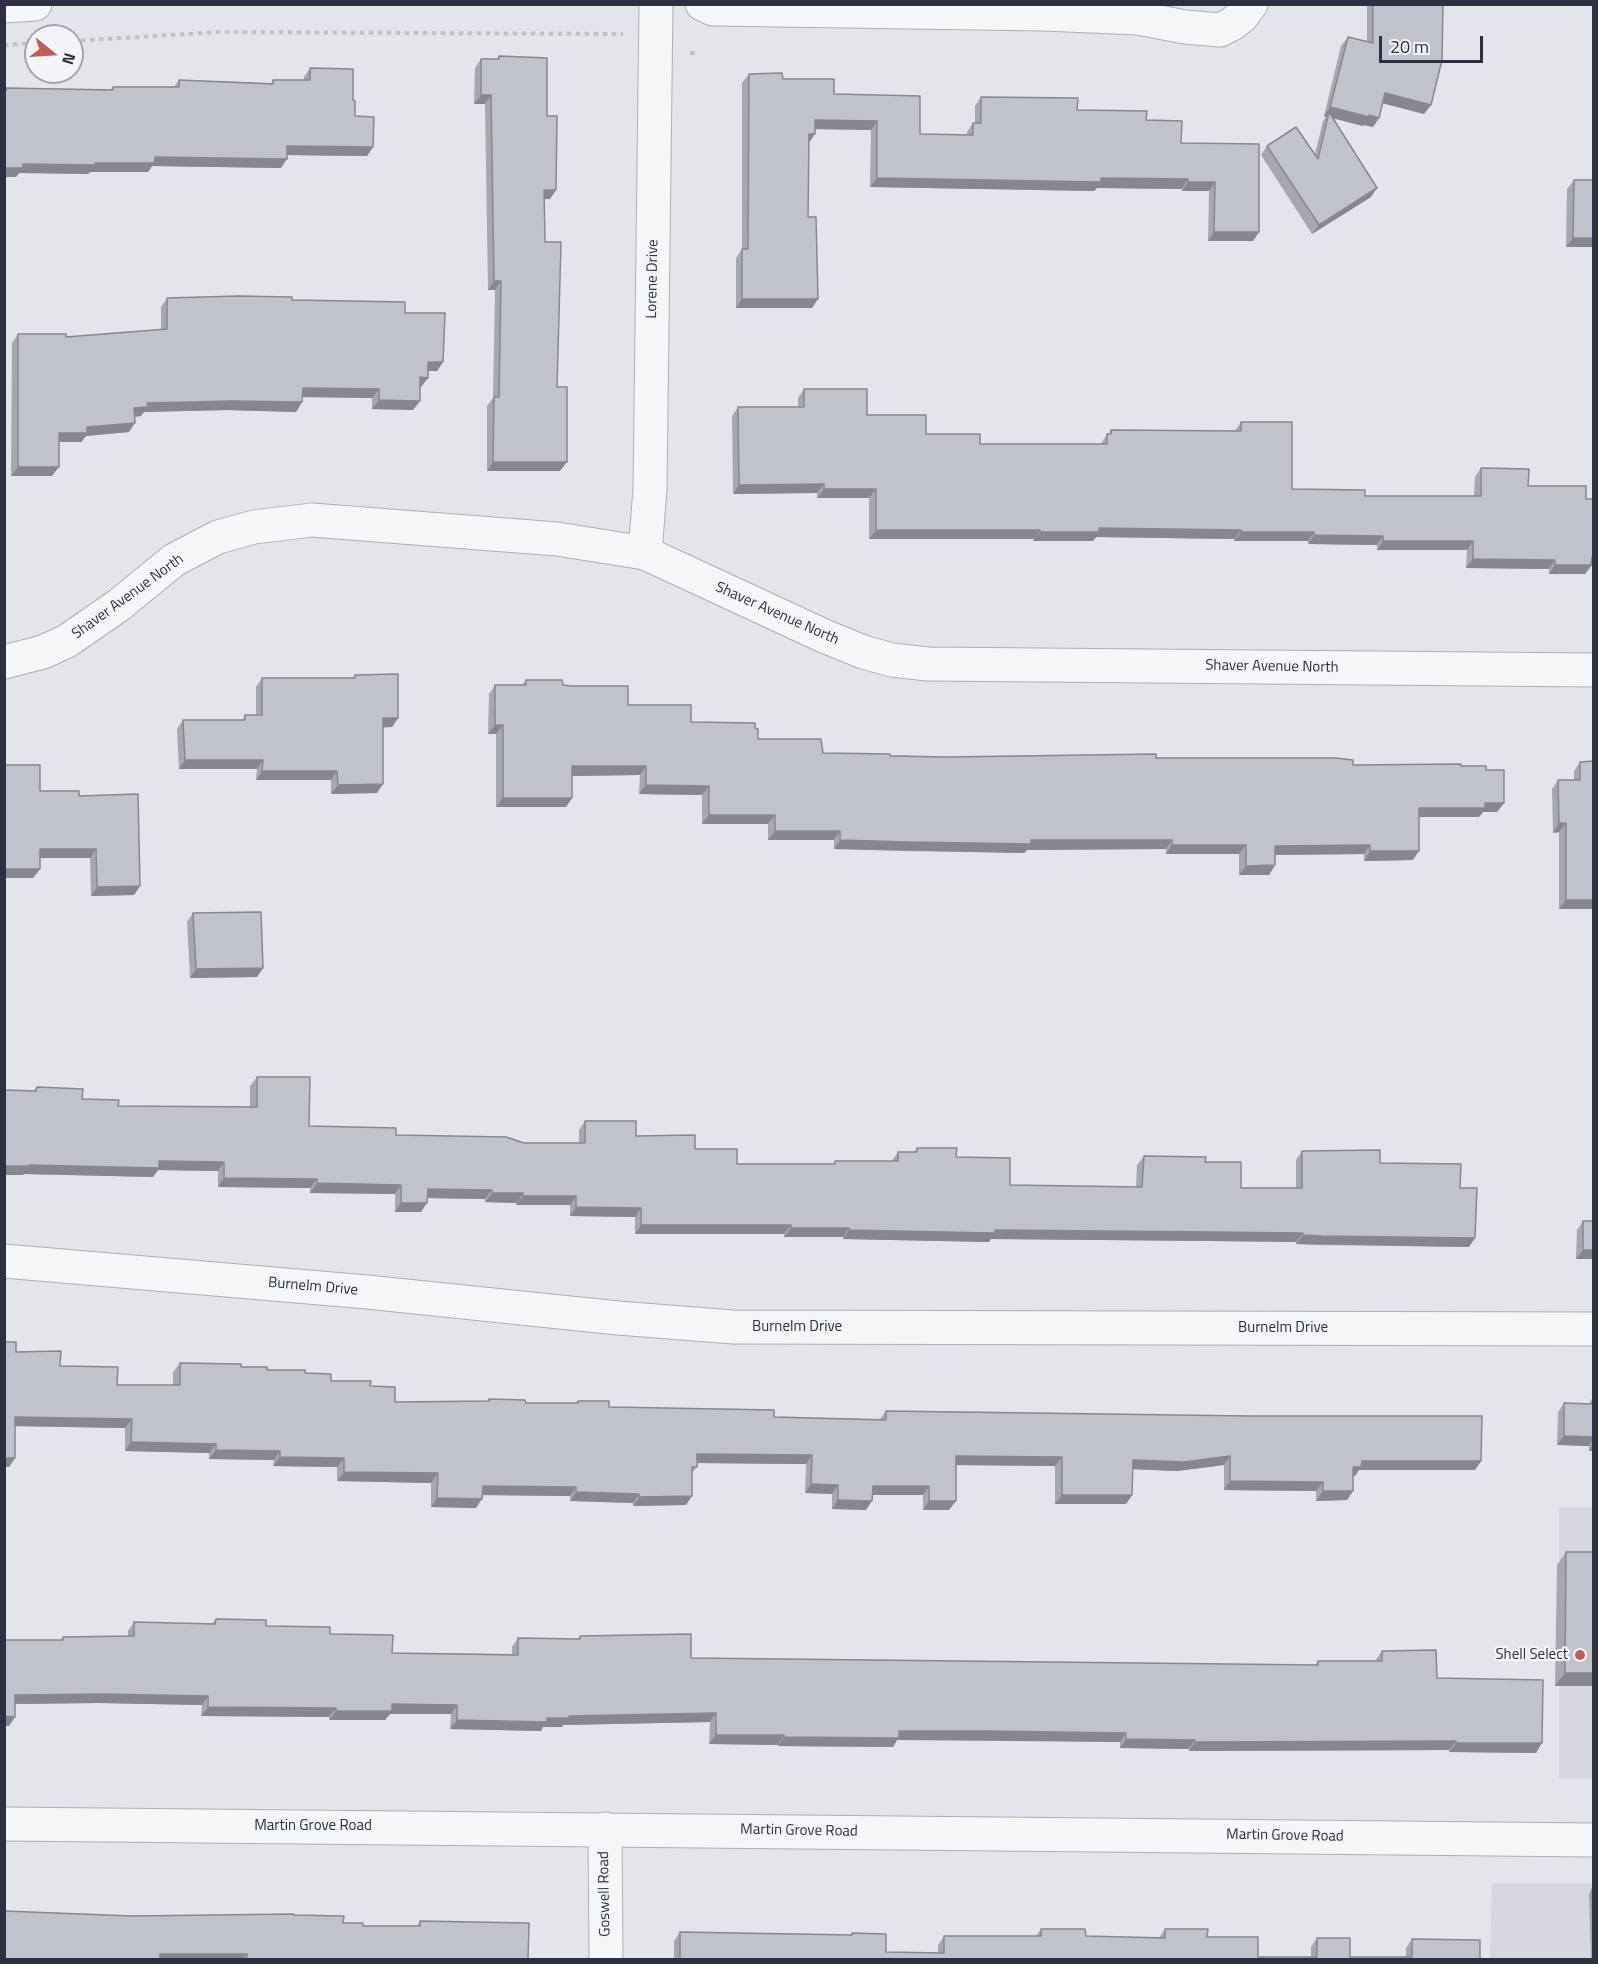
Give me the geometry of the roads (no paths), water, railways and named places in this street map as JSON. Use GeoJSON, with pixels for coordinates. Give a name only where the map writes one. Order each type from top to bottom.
{"type":"FeatureCollection","features":[{"type":"Feature","properties":{"kind":"street"},"geometry":{"type":"LineString","coordinates":[[4,6],[35,4]]}},
{"type":"Feature","properties":{"kind":"street","name":"Lorene Drive"},"geometry":{"type":"LineString","coordinates":[[645,553],[650,489],[656,4]]}},
{"type":"Feature","properties":{"kind":"street"},"geometry":{"type":"LineString","coordinates":[[702,4],[712,9],[1126,17],[1220,30],[1237,20],[1251,4]]}},
{"type":"Feature","properties":{"kind":"street","name":"Shaver Avenue North"},"geometry":{"type":"LineString","coordinates":[[4,662],[44,652],[67,641],[119,605],[174,560],[218,537],[254,527],[312,520],[556,539],[645,553],[824,636],[863,652],[892,660],[928,664],[1593,670]]}},
{"type":"Feature","properties":{"kind":"street","name":"Burnelm Drive"},"geometry":{"type":"LineString","coordinates":[[4,1261],[367,1292],[618,1318],[733,1327],[1593,1329]]}},
{"type":"Feature","properties":{"kind":"street","name":"Martin Grove Road"},"geometry":{"type":"LineString","coordinates":[[4,1824],[1593,1840]]}},
{"type":"Feature","properties":{"kind":"street","name":"Goswell Road"},"geometry":{"type":"LineString","coordinates":[[605,1829],[606,1959]]}},
{"type":"Feature","properties":{"kind":"place","name":"Shell Select"},"geometry":{"type":"Point","coordinates":[1580,1655]}}]}
